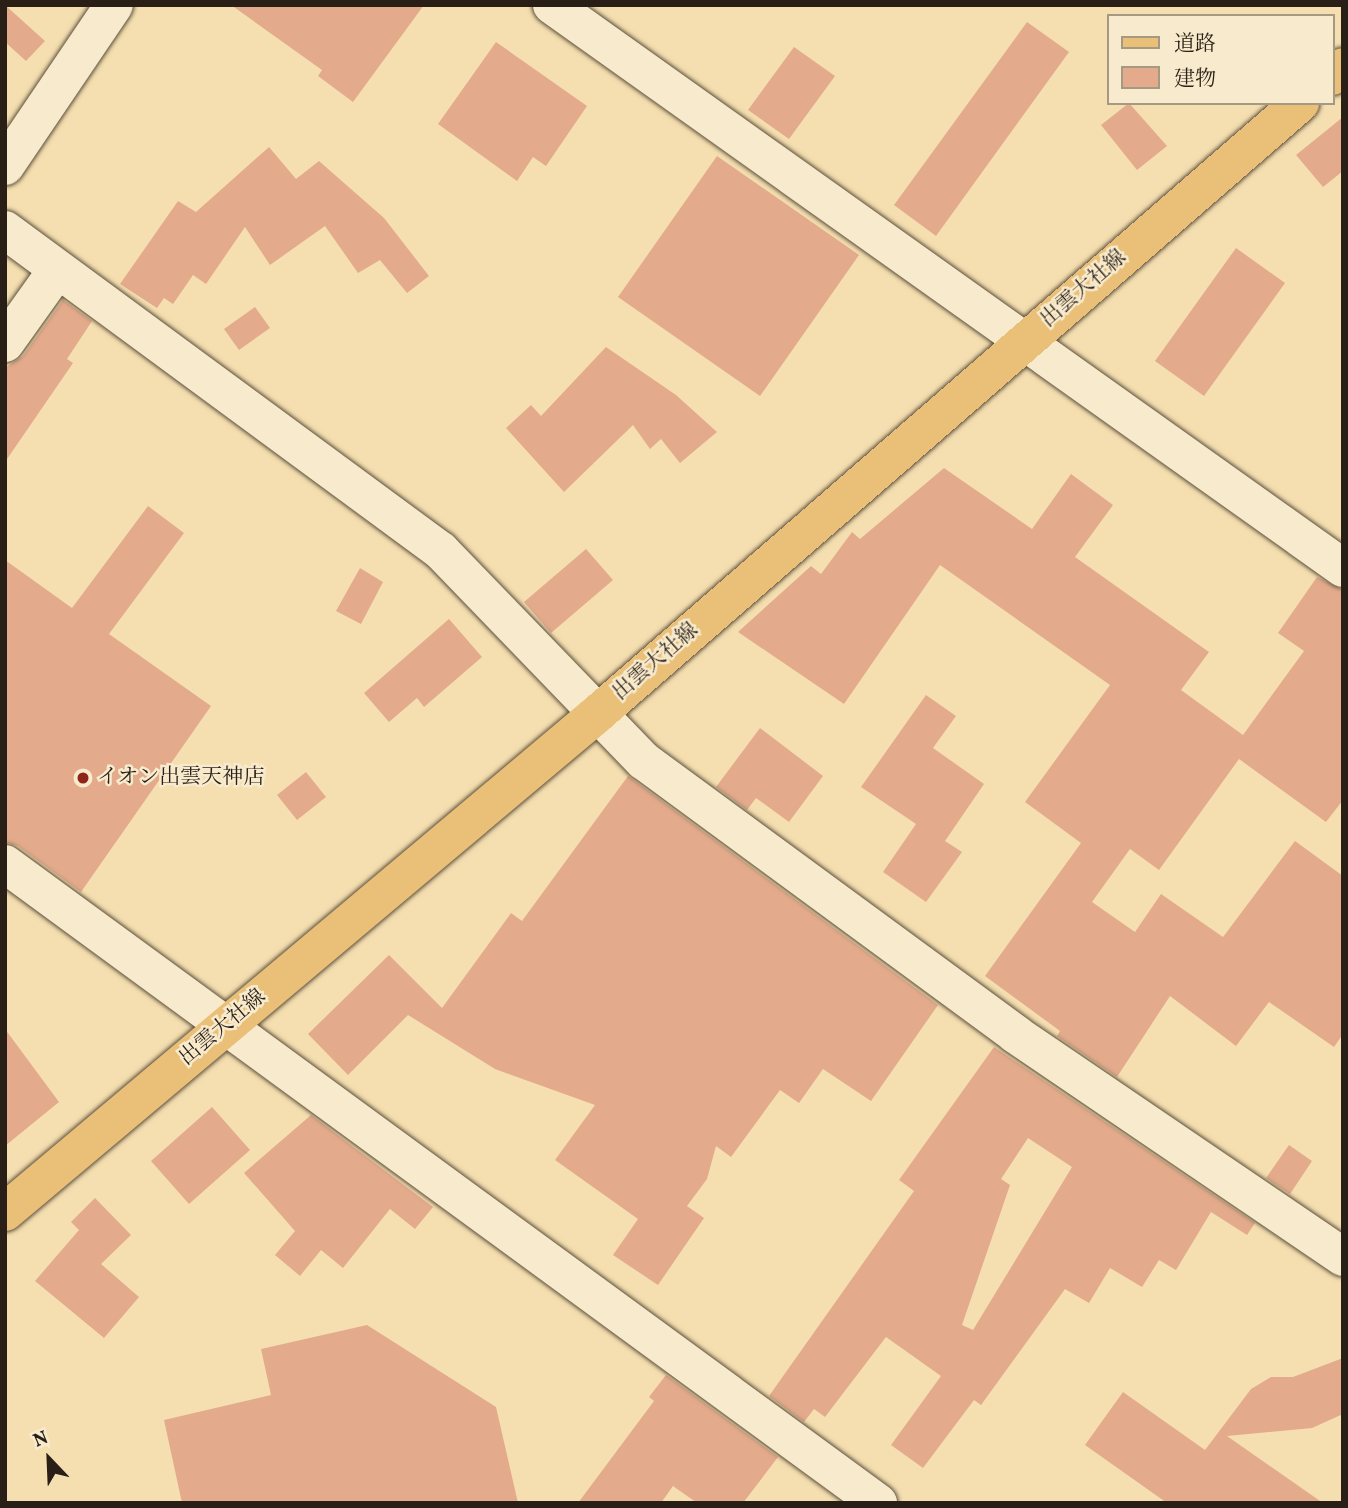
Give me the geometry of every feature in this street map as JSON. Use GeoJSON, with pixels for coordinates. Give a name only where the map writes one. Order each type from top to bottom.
{"type":"FeatureCollection","features":[{"type":"Feature","properties":{"kind":"main road","name":"出雲大社線"},"geometry":{"type":"LineString","coordinates":[[5,1212],[596,715],[1298,105]]}},
{"type":"Feature","properties":{"kind":"street"},"geometry":{"type":"LineString","coordinates":[[5,166],[114,5]]}},
{"type":"Feature","properties":{"kind":"street"},"geometry":{"type":"LineString","coordinates":[[552,5],[1021,343],[1343,568]]}},
{"type":"Feature","properties":{"kind":"street"},"geometry":{"type":"LineString","coordinates":[[5,230],[441,551],[643,761],[1015,1034],[1343,1257]]}},
{"type":"Feature","properties":{"kind":"street"},"geometry":{"type":"LineString","coordinates":[[5,343],[57,270]]}},
{"type":"Feature","properties":{"kind":"street"},"geometry":{"type":"LineString","coordinates":[[5,864],[229,1023],[878,1503]]}},
{"type":"Feature","properties":{"kind":"building"},"geometry":{"type":"Polygon","coordinates":[[[5,5],[45,41],[26,61],[5,42],[5,5]]]}},
{"type":"Feature","properties":{"kind":"building"},"geometry":{"type":"Polygon","coordinates":[[[231,5],[424,5],[353,102],[318,76],[322,70],[231,5]]]}},
{"type":"Feature","properties":{"kind":"building"},"geometry":{"type":"Polygon","coordinates":[[[1027,22],[1069,52],[936,236],[894,205],[1027,22]]]}},
{"type":"Feature","properties":{"kind":"building"},"geometry":{"type":"Polygon","coordinates":[[[496,42],[587,106],[546,166],[533,157],[517,181],[438,124],[496,42]]]}},
{"type":"Feature","properties":{"kind":"building"},"geometry":{"type":"Polygon","coordinates":[[[794,47],[835,76],[789,139],[748,110],[794,47]]]}},
{"type":"Feature","properties":{"kind":"building"},"geometry":{"type":"Polygon","coordinates":[[[1126,105],[1131,105],[1167,146],[1137,170],[1101,125],[1126,105]]]}},
{"type":"Feature","properties":{"kind":"building"},"geometry":{"type":"Polygon","coordinates":[[[1343,117],[1343,171],[1323,187],[1296,155],[1343,117]]]}},
{"type":"Feature","properties":{"kind":"building"},"geometry":{"type":"Polygon","coordinates":[[[269,147],[296,179],[319,161],[384,218],[429,276],[407,293],[380,260],[358,273],[325,226],[270,265],[245,227],[206,284],[193,275],[173,304],[164,298],[157,308],[120,284],[178,201],[196,212],[269,147]]]}},
{"type":"Feature","properties":{"kind":"building"},"geometry":{"type":"Polygon","coordinates":[[[717,156],[859,255],[760,396],[618,297],[717,156]]]}},
{"type":"Feature","properties":{"kind":"building"},"geometry":{"type":"Polygon","coordinates":[[[1236,248],[1285,283],[1204,396],[1155,361],[1236,248]]]}},
{"type":"Feature","properties":{"kind":"building"},"geometry":{"type":"Polygon","coordinates":[[[63,300],[92,321],[67,359],[73,363],[5,462],[5,368],[23,356],[63,300]]]}},
{"type":"Feature","properties":{"kind":"building"},"geometry":{"type":"Polygon","coordinates":[[[255,307],[270,328],[239,350],[224,329],[255,307]]]}},
{"type":"Feature","properties":{"kind":"building"},"geometry":{"type":"Polygon","coordinates":[[[606,347],[676,395],[717,432],[680,463],[661,439],[650,449],[633,425],[564,492],[506,428],[531,405],[541,416],[606,347]]]}},
{"type":"Feature","properties":{"kind":"building"},"geometry":{"type":"Polygon","coordinates":[[[944,468],[1032,529],[1071,474],[1113,505],[1075,557],[1209,652],[1181,690],[1243,735],[1304,651],[1278,633],[1317,577],[1343,590],[1343,800],[1326,822],[1239,759],[1159,870],[1130,849],[1092,902],[1135,932],[1161,894],[1223,937],[1295,841],[1343,876],[1343,1034],[1334,1047],[1269,1002],[1236,1046],[1170,996],[1117,1077],[1057,1036],[1060,1031],[985,976],[1081,843],[1025,802],[1110,685],[940,565],[844,704],[738,632],[811,566],[821,574],[852,532],[860,539],[944,468]]]}},
{"type":"Feature","properties":{"kind":"building","name":"イオン出雲天神店"},"geometry":{"type":"Polygon","coordinates":[[[148,506],[184,533],[109,634],[211,706],[81,892],[18,846],[5,842],[5,560],[72,608],[148,506]]]}},
{"type":"Feature","properties":{"kind":"building"},"geometry":{"type":"Polygon","coordinates":[[[586,549],[613,580],[551,633],[524,602],[586,549]]]}},
{"type":"Feature","properties":{"kind":"building"},"geometry":{"type":"Polygon","coordinates":[[[360,568],[383,582],[361,624],[336,611],[360,568]]]}},
{"type":"Feature","properties":{"kind":"building"},"geometry":{"type":"Polygon","coordinates":[[[449,619],[482,657],[424,707],[417,698],[389,722],[364,693],[449,619]]]}},
{"type":"Feature","properties":{"kind":"building"},"geometry":{"type":"Polygon","coordinates":[[[926,695],[956,716],[933,748],[984,784],[945,841],[962,852],[926,902],[883,872],[916,824],[861,787],[926,695]]]}},
{"type":"Feature","properties":{"kind":"building"},"geometry":{"type":"Polygon","coordinates":[[[760,728],[823,776],[789,822],[756,798],[747,810],[716,787],[760,728]]]}},
{"type":"Feature","properties":{"kind":"building"},"geometry":{"type":"Polygon","coordinates":[[[306,772],[326,797],[297,820],[277,795],[306,772]]]}},
{"type":"Feature","properties":{"kind":"building"},"geometry":{"type":"Polygon","coordinates":[[[628,776],[938,1005],[871,1101],[823,1069],[799,1103],[780,1090],[731,1157],[716,1146],[707,1179],[687,1206],[704,1218],[658,1285],[613,1255],[638,1219],[555,1160],[595,1105],[495,1069],[408,1015],[348,1075],[308,1034],[389,955],[442,1008],[511,913],[522,921],[628,776]]]}},
{"type":"Feature","properties":{"kind":"building"},"geometry":{"type":"Polygon","coordinates":[[[5,1029],[59,1102],[5,1146],[5,1029]]]}},
{"type":"Feature","properties":{"kind":"building"},"geometry":{"type":"Polygon","coordinates":[[[994,1047],[1255,1223],[1247,1235],[1211,1212],[1176,1270],[1159,1260],[1142,1287],[1110,1268],[1089,1303],[1065,1289],[981,1405],[974,1400],[923,1468],[891,1445],[941,1376],[886,1337],[825,1417],[814,1409],[804,1422],[769,1396],[914,1191],[899,1180],[994,1047]],[[1028,1138],[1001,1179],[1010,1185],[962,1325],[973,1330],[1072,1167],[1028,1138]]]}},
{"type":"Feature","properties":{"kind":"building"},"geometry":{"type":"Polygon","coordinates":[[[212,1107],[250,1150],[189,1204],[151,1161],[212,1107]]]}},
{"type":"Feature","properties":{"kind":"building"},"geometry":{"type":"Polygon","coordinates":[[[311,1115],[433,1207],[415,1229],[390,1209],[343,1268],[321,1250],[300,1276],[275,1255],[295,1231],[244,1173],[311,1115]]]}},
{"type":"Feature","properties":{"kind":"building"},"geometry":{"type":"Polygon","coordinates":[[[1289,1145],[1312,1161],[1290,1194],[1266,1178],[1289,1145]]]}},
{"type":"Feature","properties":{"kind":"building"},"geometry":{"type":"Polygon","coordinates":[[[95,1198],[131,1235],[101,1264],[139,1297],[104,1338],[35,1281],[79,1230],[71,1222],[95,1198]]]}},
{"type":"Feature","properties":{"kind":"building"},"geometry":{"type":"Polygon","coordinates":[[[367,1325],[496,1407],[518,1503],[182,1503],[164,1420],[271,1395],[261,1349],[367,1325]]]}},
{"type":"Feature","properties":{"kind":"building"},"geometry":{"type":"Polygon","coordinates":[[[1343,1358],[1343,1414],[1312,1428],[1227,1436],[1323,1503],[1167,1503],[1085,1445],[1123,1392],[1205,1450],[1251,1389],[1271,1377],[1293,1377],[1343,1358]]]}},
{"type":"Feature","properties":{"kind":"building"},"geometry":{"type":"Polygon","coordinates":[[[666,1375],[778,1457],[743,1503],[697,1503],[673,1486],[661,1503],[578,1503],[654,1401],[649,1397],[666,1375]]]}},
{"type":"Feature","properties":{"kind":"place","name":"イオン出雲天神店"},"geometry":{"type":"Point","coordinates":[83,778]}}]}
